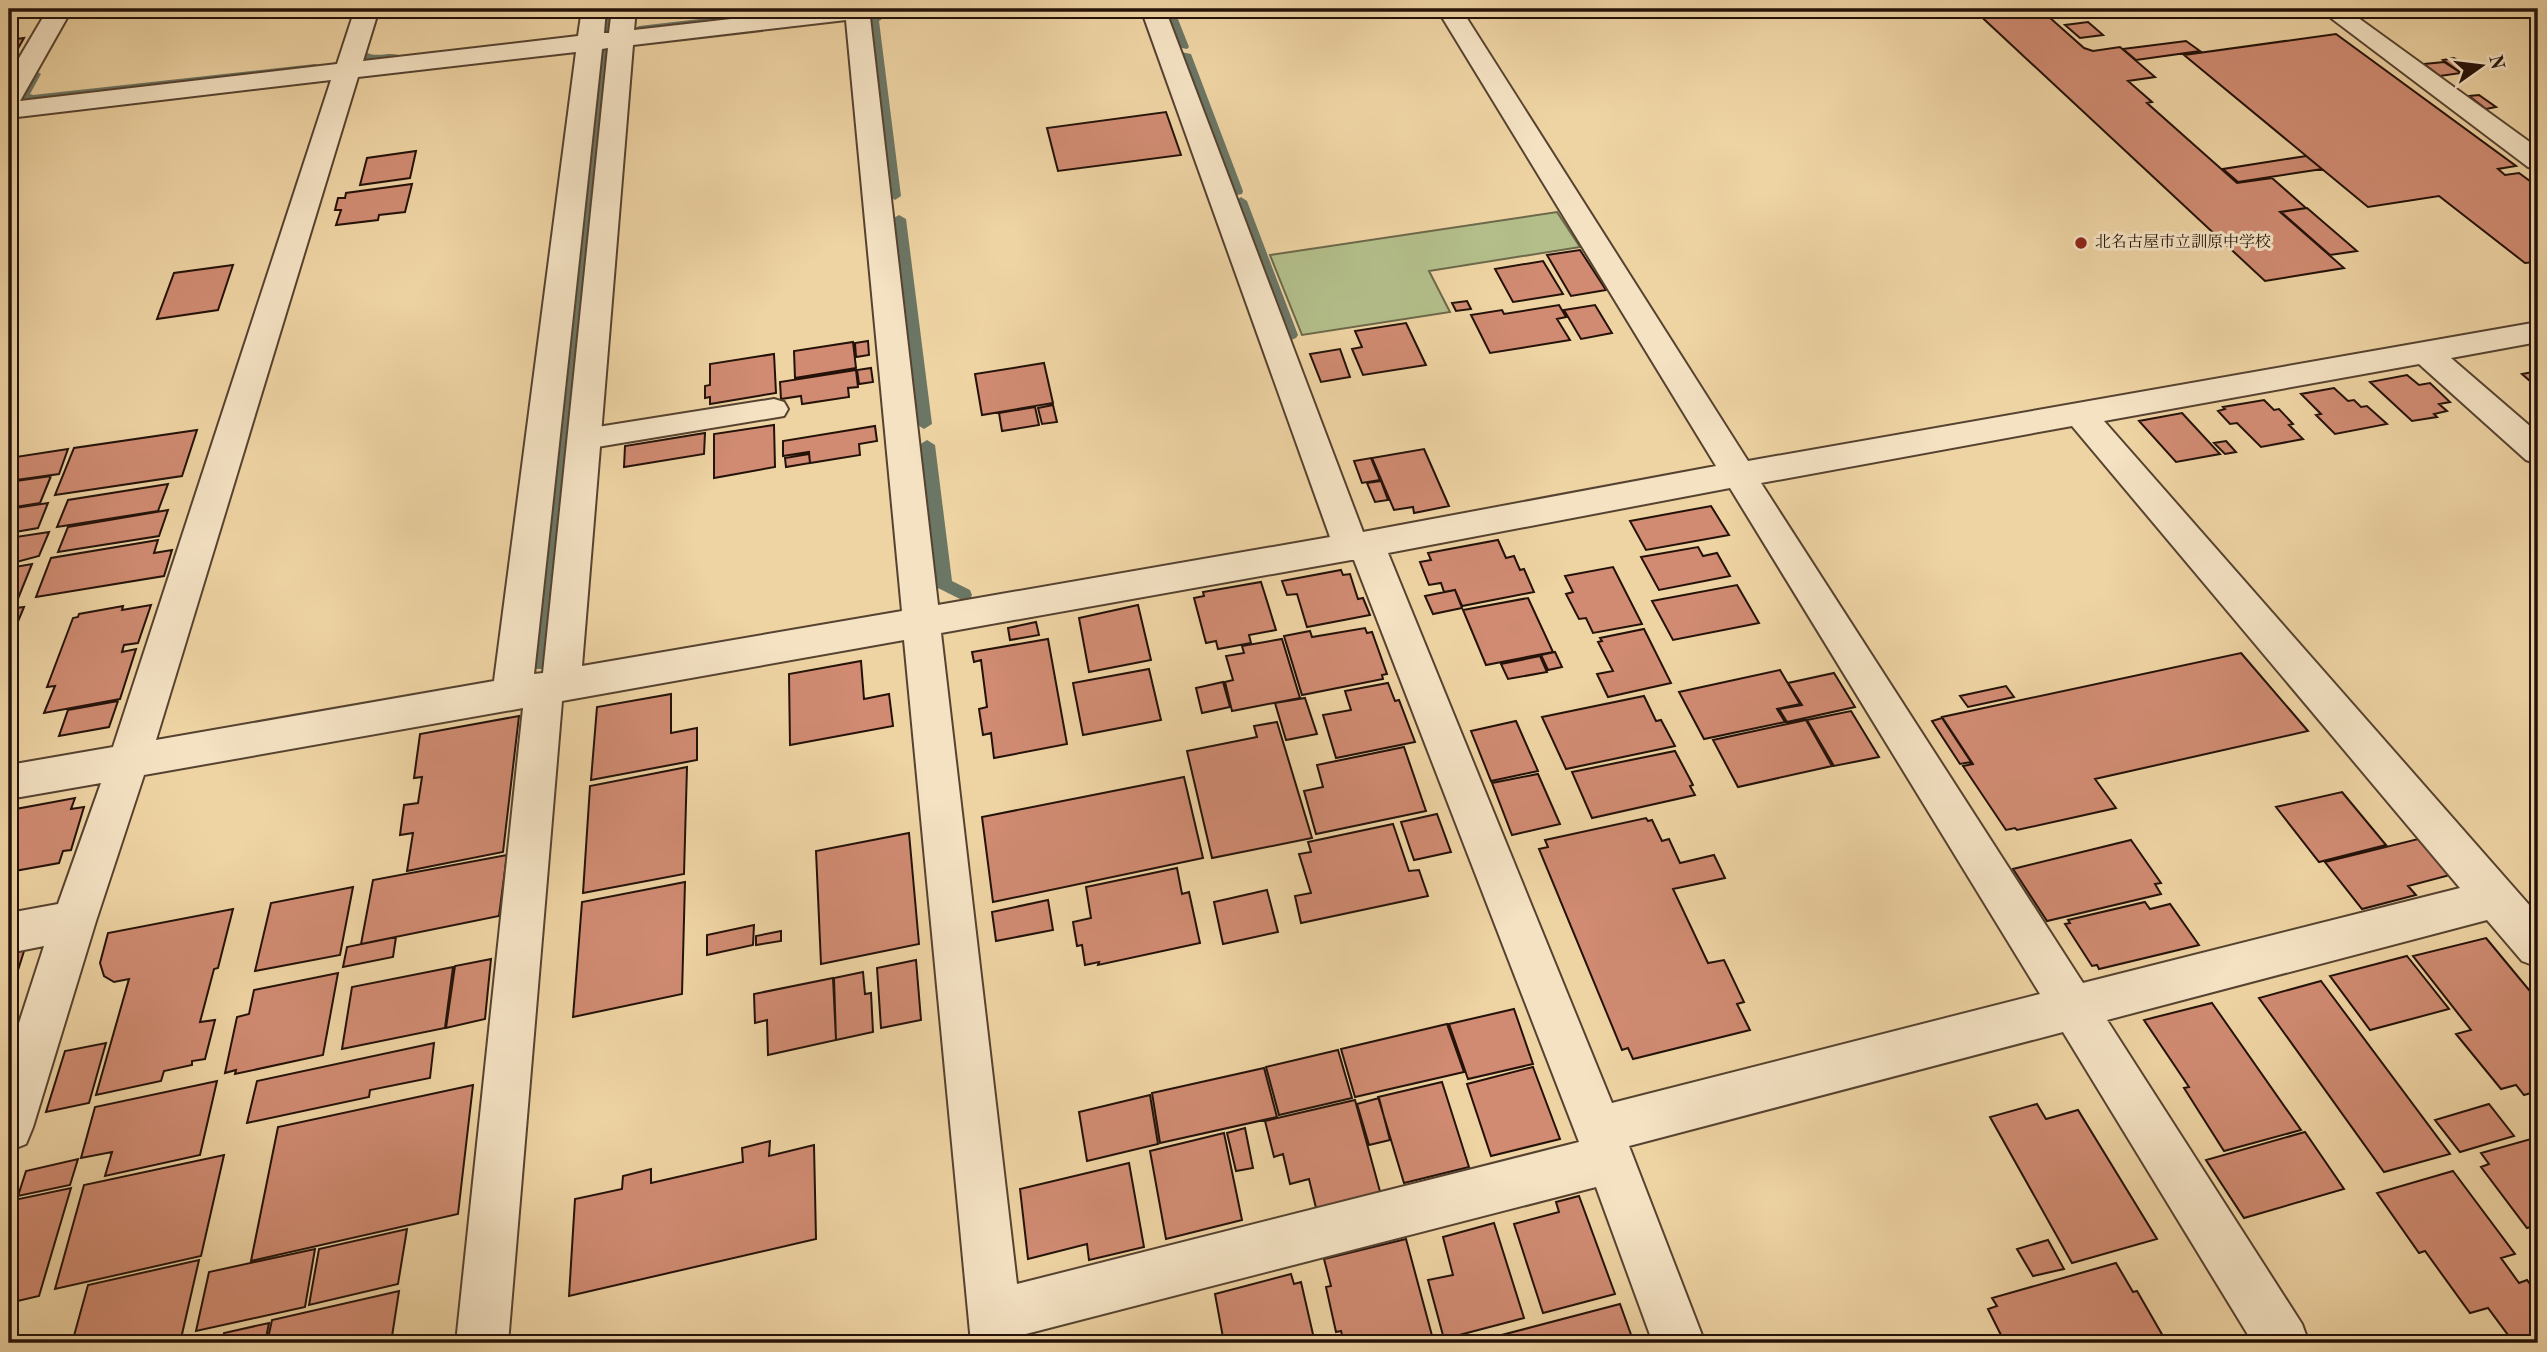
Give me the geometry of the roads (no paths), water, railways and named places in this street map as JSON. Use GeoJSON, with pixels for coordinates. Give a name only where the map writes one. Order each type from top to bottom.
{"type":"FeatureCollection","features":[{"type":"Feature","properties":{"kind":"street"},"geometry":{"type":"LineString","coordinates":[[9,97],[60,9]]}},
{"type":"Feature","properties":{"kind":"street"},"geometry":{"type":"LineString","coordinates":[[9,1127],[74,921],[129,761],[367,9]]}},
{"type":"Feature","properties":{"kind":"street"},"geometry":{"type":"LineString","coordinates":[[482,1343],[594,9]]}},
{"type":"Feature","properties":{"kind":"street"},"geometry":{"type":"LineString","coordinates":[[1153,9],[1359,546],[1604,1144],[1679,1343]]}},
{"type":"Feature","properties":{"kind":"street"},"geometry":{"type":"LineString","coordinates":[[1449,9],[1737,475],[2074,1006],[2283,1343]]}},
{"type":"Feature","properties":{"kind":"street"},"geometry":{"type":"LineString","coordinates":[[2331,9],[2538,162]]}},
{"type":"Feature","properties":{"kind":"street"},"geometry":{"type":"LineString","coordinates":[[9,110],[590,42],[623,24],[864,10],[996,1330],[1604,1144],[2074,1006],[2496,898]]}},
{"type":"Feature","properties":{"kind":"street"},"geometry":{"type":"LineString","coordinates":[[539,689],[585,439],[623,24]]}},
{"type":"Feature","properties":{"kind":"street"},"geometry":{"type":"LineString","coordinates":[[9,782],[1359,546],[1737,475],[2538,332]]}},
{"type":"Feature","properties":{"kind":"street"},"geometry":{"type":"LineString","coordinates":[[2425,352],[2538,452]]}},
{"type":"Feature","properties":{"kind":"street"},"geometry":{"type":"LineString","coordinates":[[2080,414],[2538,947]]}},
{"type":"Feature","properties":{"kind":"street"},"geometry":{"type":"LineString","coordinates":[[9,933],[74,921]]}},
{"type":"Feature","properties":{"kind":"lane"},"geometry":{"type":"LineString","coordinates":[[585,439],[774,409]]}},
{"type":"Feature","properties":{"kind":"waterway"},"geometry":{"type":"LineString","coordinates":[[375,9],[361,55],[373,60],[396,57]]}},
{"type":"Feature","properties":{"kind":"waterway"},"geometry":{"type":"LineString","coordinates":[[606,33],[609,9]]}},
{"type":"Feature","properties":{"kind":"waterway"},"geometry":{"type":"LineString","coordinates":[[639,29],[812,9]]}},
{"type":"Feature","properties":{"kind":"waterway"},"geometry":{"type":"LineString","coordinates":[[1168,9],[1183,47]]}},
{"type":"Feature","properties":{"kind":"waterway"},"geometry":{"type":"LineString","coordinates":[[883,14],[873,20],[895,196]]}},
{"type":"Feature","properties":{"kind":"waterway"},"geometry":{"type":"LineString","coordinates":[[540,664],[605,49]]}},
{"type":"Feature","properties":{"kind":"waterway"},"geometry":{"type":"LineString","coordinates":[[1185,54],[1237,191]]}},
{"type":"Feature","properties":{"kind":"waterway"},"geometry":{"type":"LineString","coordinates":[[35,74],[23,95],[31,99],[315,67]]}},
{"type":"Feature","properties":{"kind":"waterway"},"geometry":{"type":"LineString","coordinates":[[1241,201],[1291,335]]}},
{"type":"Feature","properties":{"kind":"waterway"},"geometry":{"type":"LineString","coordinates":[[899,219],[924,424]]}},
{"type":"Feature","properties":{"kind":"waterway"},"geometry":{"type":"LineString","coordinates":[[927,445],[944,584],[964,595]]}},
{"type":"Feature","properties":{"kind":"place","name":"北名古屋市立訓原中学校"},"geometry":{"type":"Point","coordinates":[2081,243]}}]}
